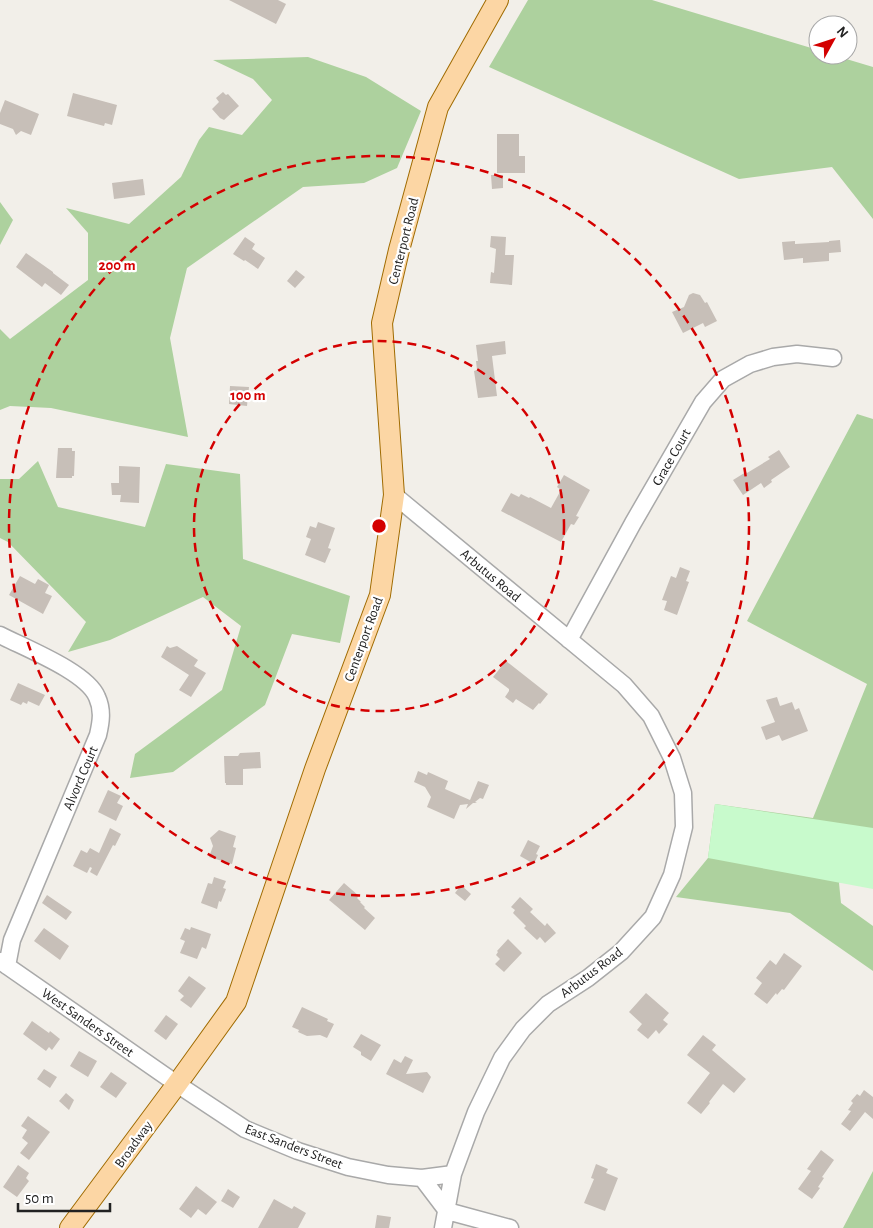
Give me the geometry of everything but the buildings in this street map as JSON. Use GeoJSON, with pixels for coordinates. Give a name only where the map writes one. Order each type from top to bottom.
{"type":"FeatureCollection","features":[{"type":"Feature","properties":{"kind":"main road","name":"Centerport Road"},"geometry":{"type":"LineString","coordinates":[[177,1084],[236,1002],[315,769],[380,595],[394,495],[382,323],[399,250],[438,107],[498,0]]}},
{"type":"Feature","properties":{"kind":"main road","name":"Broadway"},"geometry":{"type":"LineString","coordinates":[[70,1228],[177,1084]]}},
{"type":"Feature","properties":{"kind":"street","name":"Grace Court"},"geometry":{"type":"LineString","coordinates":[[569,640],[633,523],[703,402],[723,379],[750,364],[773,358],[797,354],[833,358]]}},
{"type":"Feature","properties":{"kind":"street","name":"Arbutus Road"},"geometry":{"type":"LineString","coordinates":[[394,495],[624,685],[651,716],[672,758],[682,793],[684,828],[672,875],[653,917],[621,952],[588,978],[548,1004],[523,1029],[502,1058],[476,1112],[453,1174],[443,1228]]}},
{"type":"Feature","properties":{"kind":"street","name":"Alvord Court"},"geometry":{"type":"LineString","coordinates":[[0,636],[59,664],[85,680],[97,696],[102,714],[98,736],[4,963]]}},
{"type":"Feature","properties":{"kind":"street","name":"West Sanders Street"},"geometry":{"type":"LineString","coordinates":[[4,963],[177,1084]]}},
{"type":"Feature","properties":{"kind":"street","name":"East Sanders Street"},"geometry":{"type":"LineString","coordinates":[[177,1084],[245,1129],[298,1151],[356,1169],[388,1175],[422,1178],[453,1174]]}},
{"type":"Feature","properties":{"kind":"street"},"geometry":{"type":"LineString","coordinates":[[422,1178],[447,1211],[510,1228]]}},
{"type":"Feature","properties":{"kind":"green space"},"geometry":{"type":"Polygon","coordinates":[[[528,0],[652,0],[808,47],[808,65],[858,65],[858,62],[873,67],[873,219],[832,167],[739,179],[489,67],[528,0]]]}},
{"type":"Feature","properties":{"kind":"green space"},"geometry":{"type":"Polygon","coordinates":[[[308,57],[366,77],[421,111],[397,168],[364,183],[303,187],[187,268],[170,338],[188,437],[51,408],[10,406],[0,410],[0,329],[10,339],[88,280],[88,233],[66,208],[129,224],[181,177],[199,140],[209,127],[242,135],[272,100],[253,79],[213,60],[308,57]]]}},
{"type":"Feature","properties":{"kind":"green space"},"geometry":{"type":"Polygon","coordinates":[[[0,202],[13,220],[0,245],[0,202]]]}},
{"type":"Feature","properties":{"kind":"green space"},"geometry":{"type":"Polygon","coordinates":[[[857,414],[873,419],[873,834],[839,883],[841,903],[873,926],[873,971],[790,913],[676,897],[708,858],[715,804],[813,818],[867,684],[747,621],[857,414]]]}},
{"type":"Feature","properties":{"kind":"green space"},"geometry":{"type":"Polygon","coordinates":[[[38,461],[58,507],[145,527],[166,464],[240,474],[243,559],[350,596],[340,643],[292,634],[265,705],[173,772],[130,778],[135,754],[222,690],[241,626],[203,597],[110,640],[68,652],[86,622],[8,542],[0,538],[0,479],[19,479],[38,461]]]}},
{"type":"Feature","properties":{"kind":"green space"},"geometry":{"type":"Polygon","coordinates":[[[715,804],[873,828],[873,889],[708,858],[715,804]]]}},
{"type":"Feature","properties":{"kind":"green space"},"geometry":{"type":"Polygon","coordinates":[[[873,1171],[873,1228],[843,1228],[873,1171]]]}}]}
